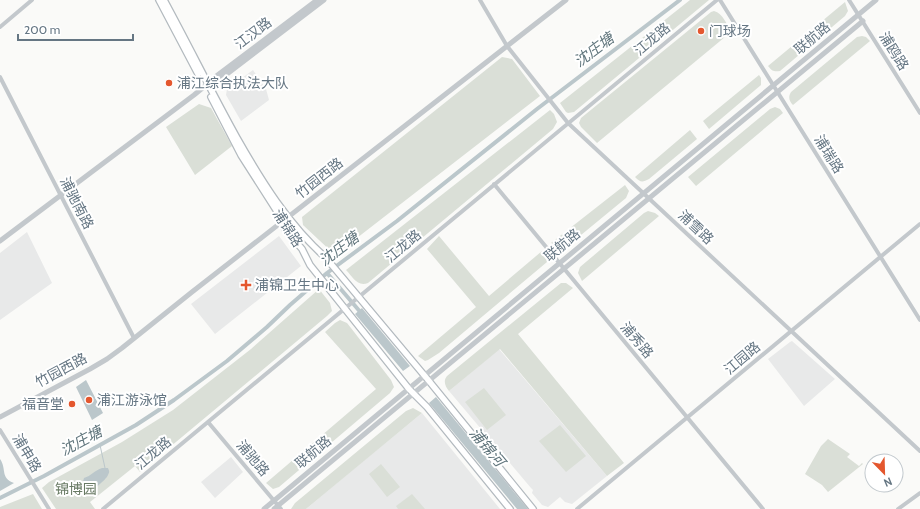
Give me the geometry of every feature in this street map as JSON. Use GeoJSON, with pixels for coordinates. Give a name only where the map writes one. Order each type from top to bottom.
{"type":"FeatureCollection","features":[{"type":"Feature","properties":{"kind":"main road","name":"浦锦路"},"geometry":{"type":"LineString","coordinates":[[159,0],[255,170],[276,202],[308,241],[340,275],[533,509]]}},
{"type":"Feature","properties":{"kind":"main road","name":"浦锦路"},"geometry":{"type":"LineString","coordinates":[[164,0],[241,155],[282,221],[285,229],[302,249],[310,265],[326,286],[427,406],[510,509]]}},
{"type":"Feature","properties":{"kind":"street"},"geometry":{"type":"LineString","coordinates":[[0,27],[32,0]]}},
{"type":"Feature","properties":{"kind":"street","name":"江汉路"},"geometry":{"type":"LineString","coordinates":[[207,85],[317,0]]}},
{"type":"Feature","properties":{"kind":"street"},"geometry":{"type":"LineString","coordinates":[[0,241],[207,85],[324,0]]}},
{"type":"Feature","properties":{"kind":"street","name":"浦雪路"},"geometry":{"type":"LineString","coordinates":[[480,0],[507,46],[545,96],[568,123],[920,451]]}},
{"type":"Feature","properties":{"kind":"street","name":"竹园西路"},"geometry":{"type":"LineString","coordinates":[[0,417],[107,359],[566,0]]}},
{"type":"Feature","properties":{"kind":"street","name":"浦瑞路"},"geometry":{"type":"LineString","coordinates":[[718,0],[778,92],[920,320]]}},
{"type":"Feature","properties":{"kind":"street","name":"江龙路"},"geometry":{"type":"LineString","coordinates":[[102,509],[718,0]]}},
{"type":"Feature","properties":{"kind":"street","name":"浦鸥路"},"geometry":{"type":"LineString","coordinates":[[849,0],[920,113]]}},
{"type":"Feature","properties":{"kind":"street","name":"联航路"},"geometry":{"type":"LineString","coordinates":[[264,509],[876,0]]}},
{"type":"Feature","properties":{"kind":"street","name":"联航路"},"geometry":{"type":"LineString","coordinates":[[278,508],[415,392],[863,21]]}},
{"type":"Feature","properties":{"kind":"street","name":"浦驰南路"},"geometry":{"type":"LineString","coordinates":[[0,77],[134,338]]}},
{"type":"Feature","properties":{"kind":"street","name":"浦秀路"},"geometry":{"type":"LineString","coordinates":[[494,184],[763,509]]}},
{"type":"Feature","properties":{"kind":"street","name":"江园路"},"geometry":{"type":"LineString","coordinates":[[577,509],[920,224]]}},
{"type":"Feature","properties":{"kind":"street","name":"浦驰路"},"geometry":{"type":"LineString","coordinates":[[208,422],[274,500],[278,508]]}},
{"type":"Feature","properties":{"kind":"street","name":"浦申路"},"geometry":{"type":"LineString","coordinates":[[0,430],[49,509]]}},
{"type":"Feature","properties":{"kind":"street"},"geometry":{"type":"LineString","coordinates":[[898,509],[920,492]]}},
{"type":"Feature","properties":{"kind":"shaded area"},"geometry":{"type":"Polygon","coordinates":[[[253,70],[266,89],[269,100],[241,121],[226,95],[227,89],[253,70]]]}},
{"type":"Feature","properties":{"kind":"shaded area"},"geometry":{"type":"Polygon","coordinates":[[[27,232],[52,283],[0,320],[0,253],[27,232]]]}},
{"type":"Feature","properties":{"kind":"shaded area","name":"浦锦卫生中心"},"geometry":{"type":"Polygon","coordinates":[[[279,236],[301,266],[215,334],[191,304],[279,236]]]}},
{"type":"Feature","properties":{"kind":"shaded area"},"geometry":{"type":"Polygon","coordinates":[[[362,308],[410,366],[403,371],[355,314],[362,308]]]}},
{"type":"Feature","properties":{"kind":"shaded area"},"geometry":{"type":"Polygon","coordinates":[[[792,341],[835,379],[804,406],[768,359],[792,341]]]}},
{"type":"Feature","properties":{"kind":"shaded area"},"geometry":{"type":"Polygon","coordinates":[[[499,349],[607,476],[572,504],[565,502],[560,497],[548,507],[542,505],[532,493],[533,490],[449,391],[499,349]]]}},
{"type":"Feature","properties":{"kind":"shaded area","name":"浦江游泳馆"},"geometry":{"type":"Polygon","coordinates":[[[86,380],[103,413],[92,420],[76,387],[86,380]]]}},
{"type":"Feature","properties":{"kind":"shaded area"},"geometry":{"type":"Polygon","coordinates":[[[436,397],[528,509],[517,509],[429,403],[436,397]]]}},
{"type":"Feature","properties":{"kind":"shaded area"},"geometry":{"type":"Polygon","coordinates":[[[422,413],[500,509],[306,509],[355,468],[422,413]]]}},
{"type":"Feature","properties":{"kind":"shaded area"},"geometry":{"type":"Polygon","coordinates":[[[231,457],[243,472],[215,498],[201,482],[231,457]]]}},
{"type":"Feature","properties":{"kind":"shaded area"},"geometry":{"type":"Polygon","coordinates":[[[0,459],[5,476],[14,483],[0,491],[0,459]]]}},
{"type":"Feature","properties":{"kind":"shaded area"},"geometry":{"type":"Polygon","coordinates":[[[102,468],[108,468],[109,472],[107,477],[99,485],[87,493],[81,488],[84,478],[102,468]]]}},
{"type":"Feature","properties":{"kind":"green space"},"geometry":{"type":"Polygon","coordinates":[[[690,0],[709,0],[574,112],[566,112],[560,103],[690,0]]]}},
{"type":"Feature","properties":{"kind":"green space"},"geometry":{"type":"Polygon","coordinates":[[[845,2],[848,11],[845,16],[780,71],[773,71],[769,68],[768,66],[845,2]]]}},
{"type":"Feature","properties":{"kind":"green space"},"geometry":{"type":"Polygon","coordinates":[[[714,11],[720,14],[731,32],[597,143],[581,127],[579,123],[581,118],[714,11]]]}},
{"type":"Feature","properties":{"kind":"green space"},"geometry":{"type":"Polygon","coordinates":[[[857,37],[866,37],[870,41],[793,105],[789,99],[791,92],[857,37]]]}},
{"type":"Feature","properties":{"kind":"green space"},"geometry":{"type":"Polygon","coordinates":[[[502,57],[512,59],[540,96],[335,255],[303,225],[302,217],[502,57]]]}},
{"type":"Feature","properties":{"kind":"green space"},"geometry":{"type":"Polygon","coordinates":[[[759,75],[761,78],[761,85],[709,129],[703,121],[759,75]]]}},
{"type":"Feature","properties":{"kind":"green space"},"geometry":{"type":"Polygon","coordinates":[[[199,104],[211,108],[232,146],[195,175],[166,127],[199,104]]]}},
{"type":"Feature","properties":{"kind":"green space"},"geometry":{"type":"Polygon","coordinates":[[[775,107],[780,109],[783,113],[696,186],[688,177],[770,109],[775,107]]]}},
{"type":"Feature","properties":{"kind":"green space"},"geometry":{"type":"Polygon","coordinates":[[[550,110],[554,114],[557,122],[553,129],[368,283],[361,284],[346,270],[550,110]]]}},
{"type":"Feature","properties":{"kind":"green space"},"geometry":{"type":"Polygon","coordinates":[[[690,130],[697,139],[649,179],[641,181],[635,177],[690,130]]]}},
{"type":"Feature","properties":{"kind":"green space"},"geometry":{"type":"Polygon","coordinates":[[[625,185],[629,191],[626,198],[564,249],[560,250],[551,243],[625,185]]]}},
{"type":"Feature","properties":{"kind":"green space"},"geometry":{"type":"Polygon","coordinates":[[[648,211],[659,216],[582,281],[578,273],[580,267],[648,211]]]}},
{"type":"Feature","properties":{"kind":"green space"},"geometry":{"type":"Polygon","coordinates":[[[439,236],[489,296],[542,251],[547,258],[547,262],[439,353],[425,361],[418,356],[476,307],[427,249],[439,236]]]}},
{"type":"Feature","properties":{"kind":"green space"},"geometry":{"type":"Polygon","coordinates":[[[561,283],[566,283],[573,288],[518,334],[624,463],[607,476],[500,349],[449,391],[445,384],[447,376],[561,283]]]}},
{"type":"Feature","properties":{"kind":"green space","name":"锦博园"},"geometry":{"type":"Polygon","coordinates":[[[319,289],[330,303],[332,311],[327,316],[140,472],[135,466],[90,502],[95,509],[56,509],[42,488],[49,482],[122,442],[173,410],[251,349],[319,289]]]}},
{"type":"Feature","properties":{"kind":"green space"},"geometry":{"type":"Polygon","coordinates":[[[340,320],[347,323],[391,380],[394,387],[390,393],[279,487],[273,489],[266,483],[376,389],[325,332],[340,320]]]}},
{"type":"Feature","properties":{"kind":"green space"},"geometry":{"type":"Polygon","coordinates":[[[484,388],[506,415],[487,430],[465,402],[484,388]]]}},
{"type":"Feature","properties":{"kind":"green space"},"geometry":{"type":"Polygon","coordinates":[[[413,408],[422,413],[306,509],[291,509],[295,503],[406,411],[413,408]]]}},
{"type":"Feature","properties":{"kind":"green space"},"geometry":{"type":"Polygon","coordinates":[[[560,425],[586,456],[566,472],[539,441],[560,425]]]}},
{"type":"Feature","properties":{"kind":"green space"},"geometry":{"type":"Polygon","coordinates":[[[828,439],[850,454],[847,457],[859,466],[862,463],[863,464],[828,492],[822,485],[805,474],[821,446],[828,439]]]}},
{"type":"Feature","properties":{"kind":"green space"},"geometry":{"type":"Polygon","coordinates":[[[381,464],[400,487],[387,497],[369,474],[381,464]]]}},
{"type":"Feature","properties":{"kind":"green space"},"geometry":{"type":"Polygon","coordinates":[[[33,494],[42,509],[0,509],[0,507],[33,494]]]}},
{"type":"Feature","properties":{"kind":"green space"},"geometry":{"type":"Polygon","coordinates":[[[412,494],[425,509],[398,509],[396,506],[412,494]]]}},
{"type":"Feature","properties":{"kind":"waterway","name":"沈庄塘"},"geometry":{"type":"LineString","coordinates":[[0,498],[44,476],[136,425],[174,400],[227,361],[327,273],[397,221],[537,109],[680,0]]}},
{"type":"Feature","properties":{"kind":"waterway","name":"浦锦河"},"geometry":{"type":"LineString","coordinates":[[327,273],[362,314]]}},
{"type":"Feature","properties":{"kind":"waterway"},"geometry":{"type":"LineString","coordinates":[[100,445],[105,468]]}},
{"type":"Feature","properties":{"kind":"place","name":"门球场"},"geometry":{"type":"Point","coordinates":[701,31]}},
{"type":"Feature","properties":{"kind":"place","name":"浦江综合执法大队"},"geometry":{"type":"Point","coordinates":[169,83]}},
{"type":"Feature","properties":{"kind":"place","name":"浦锦卫生中心"},"geometry":{"type":"Point","coordinates":[246,285]}},
{"type":"Feature","properties":{"kind":"place","name":"浦江游泳馆"},"geometry":{"type":"Point","coordinates":[89,400]}},
{"type":"Feature","properties":{"kind":"place","name":"福音堂"},"geometry":{"type":"Point","coordinates":[72,404]}}]}
